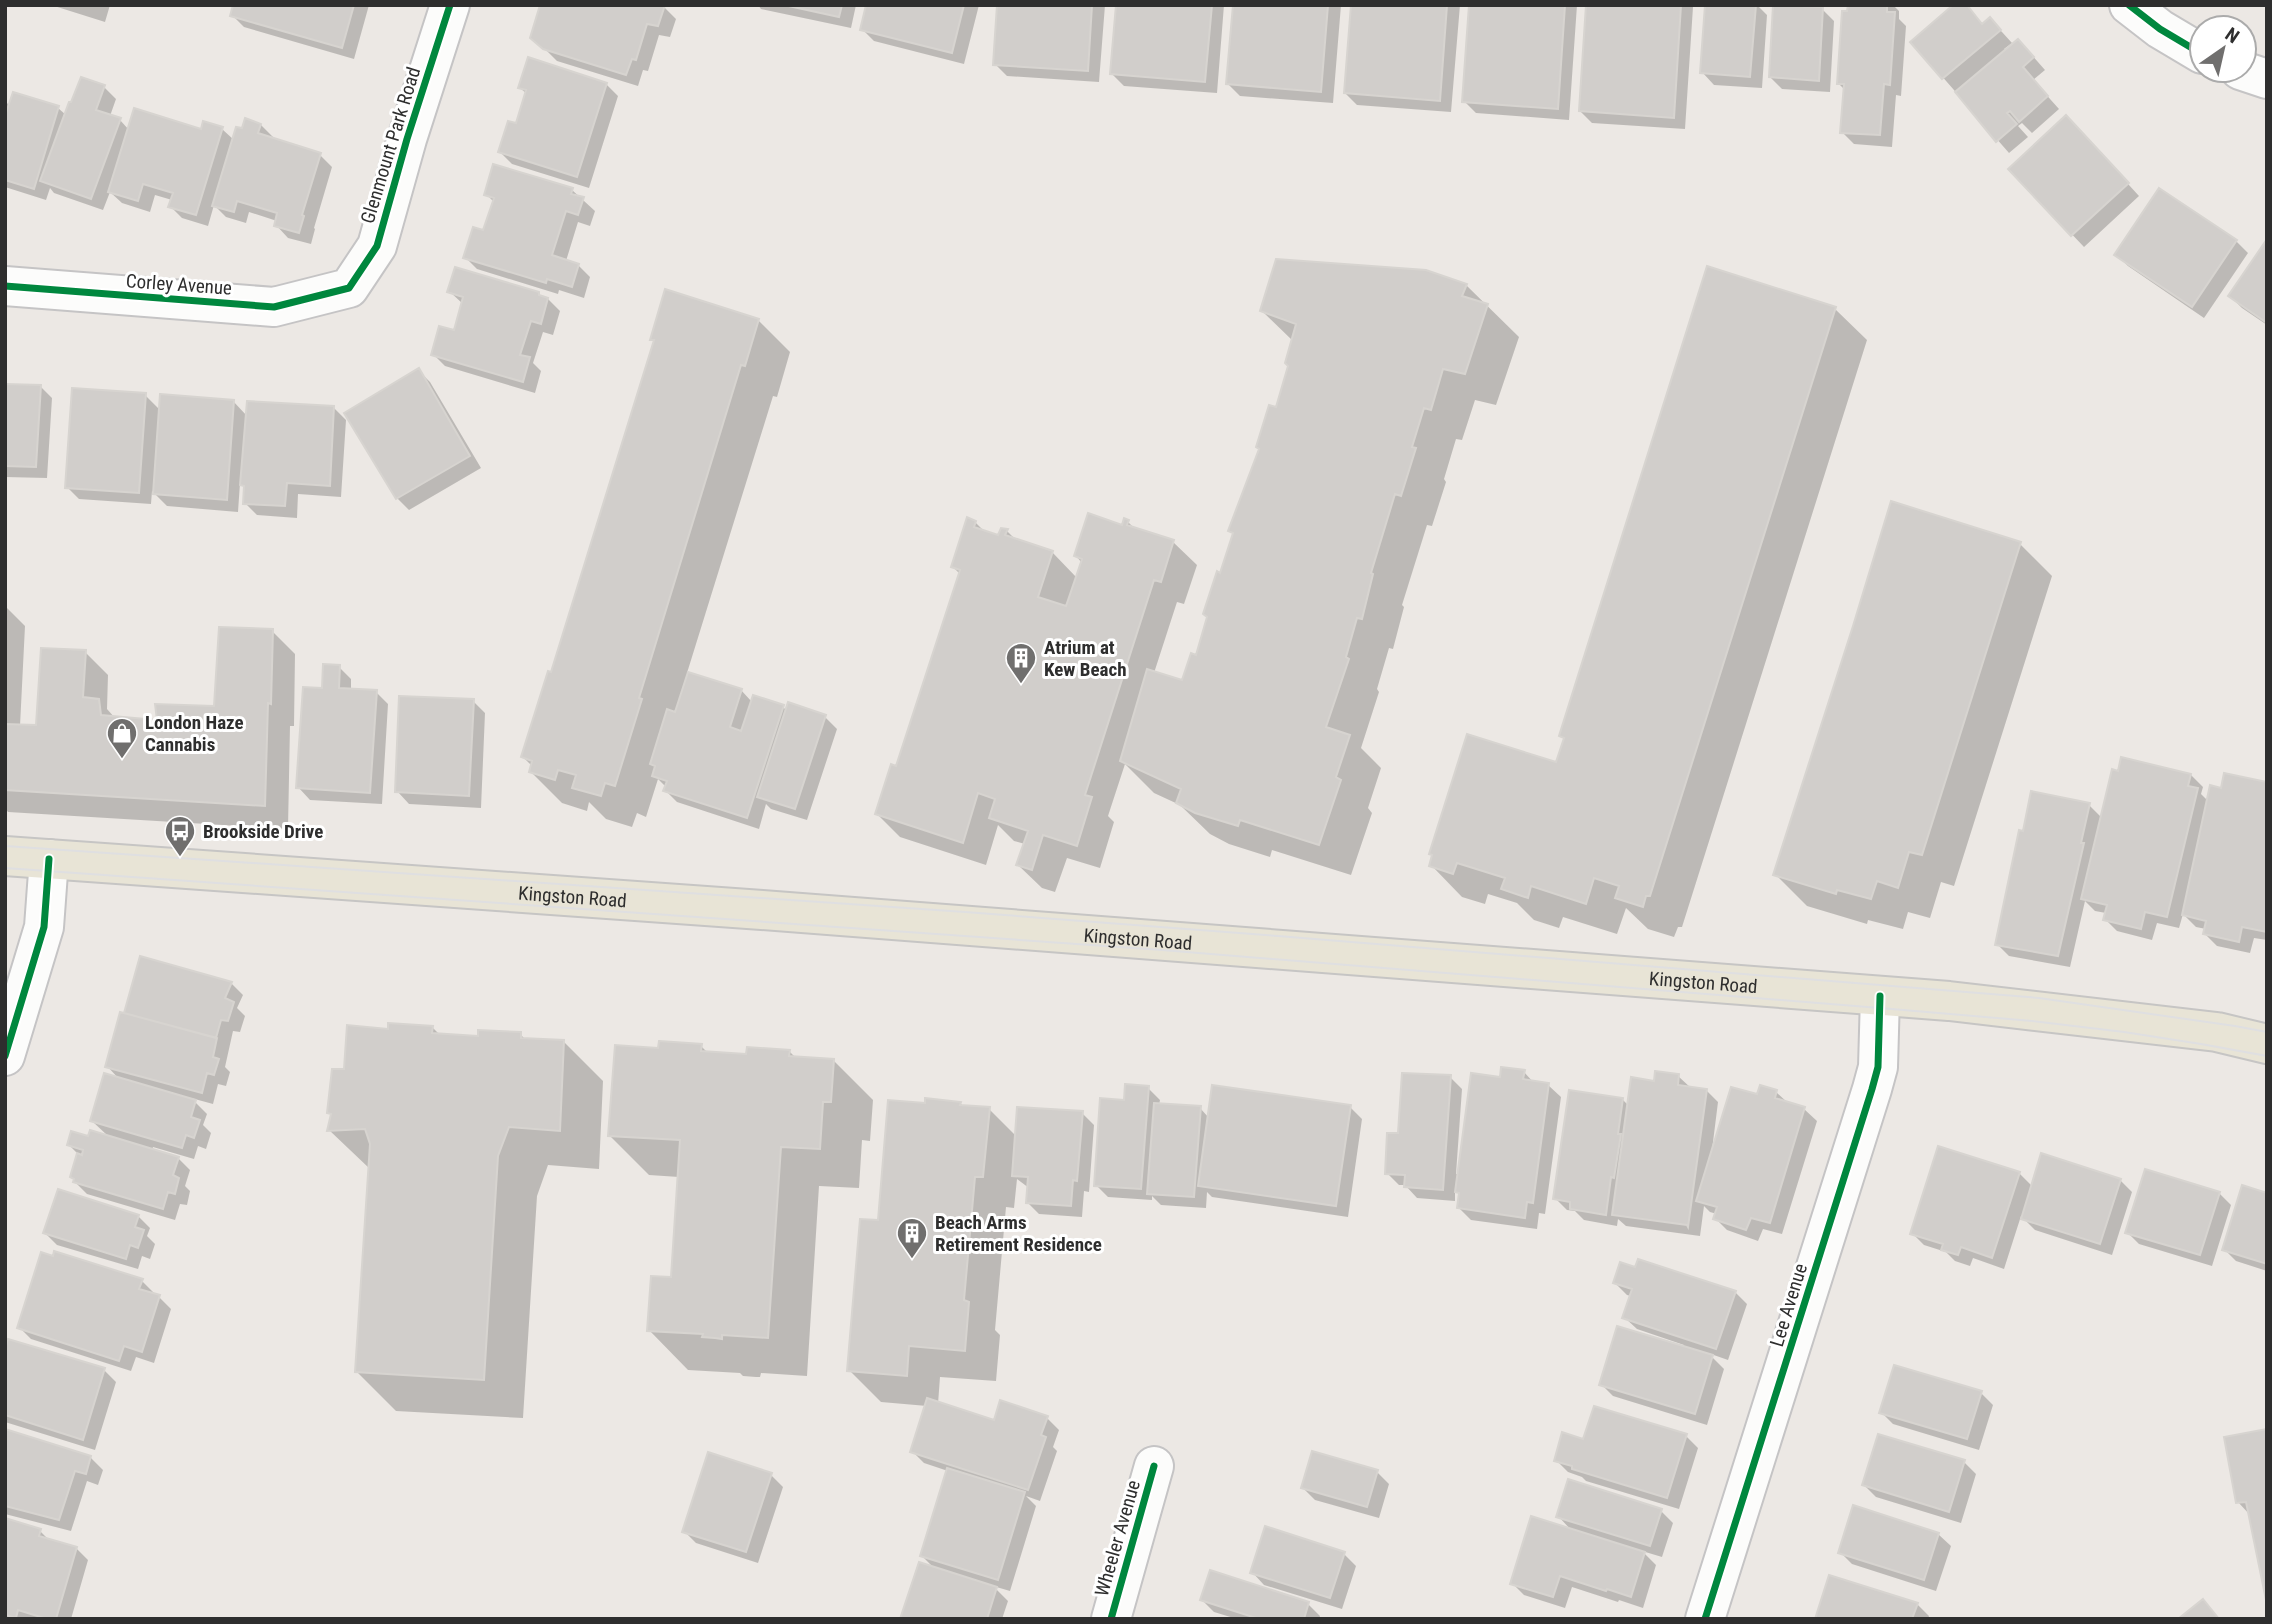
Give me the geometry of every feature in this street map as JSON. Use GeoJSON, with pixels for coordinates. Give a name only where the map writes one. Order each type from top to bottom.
{"type":"FeatureCollection","features":[{"type":"Feature","properties":{"kind":"main road","name":"Kingston Road"},"geometry":{"type":"LineString","coordinates":[[5,856],[762,910],[1949,1001],[2217,1032],[2267,1044]]}},
{"type":"Feature","properties":{"kind":"street","name":"Glenmount Park Road"},"geometry":{"type":"LineString","coordinates":[[349,288],[377,246],[407,139],[450,5]]}},
{"type":"Feature","properties":{"kind":"street"},"geometry":{"type":"LineString","coordinates":[[2129,5],[2160,29],[2188,46]]}},
{"type":"Feature","properties":{"kind":"street","name":"Corley Avenue"},"geometry":{"type":"LineString","coordinates":[[5,286],[274,307],[349,288]]}},
{"type":"Feature","properties":{"kind":"street"},"geometry":{"type":"LineString","coordinates":[[5,1056],[44,926],[48,859]]}},
{"type":"Feature","properties":{"kind":"street","name":"Lee Avenue"},"geometry":{"type":"LineString","coordinates":[[1705,1619],[1872,1089],[1878,1067],[1880,996]]}},
{"type":"Feature","properties":{"kind":"street","name":"Wheeler Avenue"},"geometry":{"type":"LineString","coordinates":[[1111,1619],[1154,1466]]}},
{"type":"Feature","properties":{"kind":"building"},"geometry":{"type":"Polygon","coordinates":[[[233,5],[354,5],[342,48],[230,16],[233,5]]]}},
{"type":"Feature","properties":{"kind":"building"},"geometry":{"type":"Polygon","coordinates":[[[540,5],[665,5],[658,26],[647,24],[636,60],[632,59],[626,75],[543,49],[530,38],[540,5]]]}},
{"type":"Feature","properties":{"kind":"building"},"geometry":{"type":"Polygon","coordinates":[[[784,5],[842,5],[839,17],[784,5]]]}},
{"type":"Feature","properties":{"kind":"building"},"geometry":{"type":"Polygon","coordinates":[[[866,5],[964,5],[952,53],[860,30],[866,5]]]}},
{"type":"Feature","properties":{"kind":"building"},"geometry":{"type":"Polygon","coordinates":[[[997,5],[1092,5],[1088,71],[993,65],[997,5]]]}},
{"type":"Feature","properties":{"kind":"building"},"geometry":{"type":"Polygon","coordinates":[[[1116,5],[1212,5],[1205,82],[1110,74],[1116,5]]]}},
{"type":"Feature","properties":{"kind":"building"},"geometry":{"type":"Polygon","coordinates":[[[1233,5],[1328,5],[1321,92],[1226,84],[1233,5]]]}},
{"type":"Feature","properties":{"kind":"building"},"geometry":{"type":"Polygon","coordinates":[[[1351,5],[1447,5],[1440,101],[1344,93],[1351,5]]]}},
{"type":"Feature","properties":{"kind":"building"},"geometry":{"type":"Polygon","coordinates":[[[1469,5],[1565,5],[1558,109],[1462,102],[1469,5]]]}},
{"type":"Feature","properties":{"kind":"building"},"geometry":{"type":"Polygon","coordinates":[[[1586,5],[1681,5],[1674,118],[1579,111],[1586,5]]]}},
{"type":"Feature","properties":{"kind":"building"},"geometry":{"type":"Polygon","coordinates":[[[1705,5],[1756,5],[1750,77],[1700,73],[1705,5]]]}},
{"type":"Feature","properties":{"kind":"building"},"geometry":{"type":"Polygon","coordinates":[[[1773,5],[1823,7],[1819,81],[1769,77],[1773,5]]]}},
{"type":"Feature","properties":{"kind":"building"},"geometry":{"type":"Polygon","coordinates":[[[1848,5],[1887,5],[1887,12],[1895,12],[1890,85],[1884,84],[1880,135],[1840,133],[1844,84],[1837,84],[1842,11],[1847,11],[1848,5]]]}},
{"type":"Feature","properties":{"kind":"building"},"geometry":{"type":"Polygon","coordinates":[[[1953,5],[1967,5],[1982,24],[1990,17],[2001,30],[1942,79],[1910,42],[1953,5]]]}},
{"type":"Feature","properties":{"kind":"building"},"geometry":{"type":"Polygon","coordinates":[[[2018,39],[2034,57],[2023,67],[2048,96],[2019,122],[2010,111],[2007,113],[2017,124],[1996,142],[1955,92],[2018,39]]]}},
{"type":"Feature","properties":{"kind":"building"},"geometry":{"type":"Polygon","coordinates":[[[528,57],[607,83],[577,177],[498,152],[508,121],[516,123],[526,90],[518,88],[528,57]]]}},
{"type":"Feature","properties":{"kind":"building"},"geometry":{"type":"Polygon","coordinates":[[[81,77],[105,85],[96,110],[121,118],[91,199],[40,181],[81,77]]]}},
{"type":"Feature","properties":{"kind":"building"},"geometry":{"type":"Polygon","coordinates":[[[13,92],[59,106],[34,189],[5,180],[5,116],[13,92]]]}},
{"type":"Feature","properties":{"kind":"building"},"geometry":{"type":"Polygon","coordinates":[[[134,108],[201,129],[203,121],[223,127],[196,215],[168,207],[173,193],[143,184],[138,201],[108,192],[134,108]]]}},
{"type":"Feature","properties":{"kind":"building"},"geometry":{"type":"Polygon","coordinates":[[[2066,115],[2129,183],[2071,236],[2008,169],[2066,115]]]}},
{"type":"Feature","properties":{"kind":"building"},"geometry":{"type":"Polygon","coordinates":[[[245,118],[261,124],[258,133],[321,153],[299,233],[274,226],[277,213],[237,201],[234,212],[212,206],[236,127],[242,128],[245,118]]]}},
{"type":"Feature","properties":{"kind":"building"},"geometry":{"type":"Polygon","coordinates":[[[493,164],[573,188],[571,194],[584,197],[578,215],[566,211],[552,255],[579,264],[572,287],[547,279],[546,283],[463,258],[473,227],[483,230],[494,198],[484,195],[493,164]]]}},
{"type":"Feature","properties":{"kind":"building"},"geometry":{"type":"Polygon","coordinates":[[[2159,188],[2237,240],[2192,307],[2114,255],[2159,188]]]}},
{"type":"Feature","properties":{"kind":"building"},"geometry":{"type":"Polygon","coordinates":[[[2267,239],[2267,323],[2228,296],[2267,239]]]}},
{"type":"Feature","properties":{"kind":"building"},"geometry":{"type":"Polygon","coordinates":[[[1276,259],[1426,270],[1467,284],[1462,296],[1488,304],[1465,374],[1443,369],[1431,410],[1424,408],[1412,447],[1416,448],[1401,496],[1395,494],[1371,573],[1373,574],[1362,619],[1357,618],[1346,657],[1349,659],[1326,727],[1350,735],[1336,777],[1341,780],[1319,845],[1240,820],[1238,826],[1195,813],[1176,803],[1181,789],[1120,761],[1147,669],[1182,680],[1191,653],[1196,655],[1207,617],[1203,614],[1233,533],[1228,531],[1259,449],[1256,447],[1269,405],[1276,407],[1296,324],[1260,311],[1276,259]]]}},
{"type":"Feature","properties":{"kind":"building"},"geometry":{"type":"Polygon","coordinates":[[[1707,266],[1836,307],[1650,896],[1646,896],[1643,907],[1615,898],[1619,886],[1594,878],[1586,904],[1531,886],[1528,898],[1501,889],[1505,878],[1457,863],[1453,874],[1429,866],[1432,855],[1429,854],[1467,734],[1556,762],[1564,738],[1559,736],[1707,266]]]}},
{"type":"Feature","properties":{"kind":"building"},"geometry":{"type":"Polygon","coordinates":[[[455,267],[539,292],[539,295],[548,298],[541,324],[531,321],[520,355],[530,357],[523,382],[431,355],[439,326],[454,330],[463,297],[447,292],[455,267]]]}},
{"type":"Feature","properties":{"kind":"building"},"geometry":{"type":"Polygon","coordinates":[[[665,289],[759,319],[745,366],[741,365],[639,698],[642,699],[615,786],[605,783],[601,796],[572,788],[576,775],[558,770],[555,780],[529,772],[532,761],[521,757],[548,671],[551,672],[654,340],[650,340],[665,289]]]}},
{"type":"Feature","properties":{"kind":"building"},"geometry":{"type":"Polygon","coordinates":[[[419,368],[470,456],[396,499],[344,413],[419,368]]]}},
{"type":"Feature","properties":{"kind":"building"},"geometry":{"type":"Polygon","coordinates":[[[5,384],[41,385],[36,467],[5,466],[5,384]]]}},
{"type":"Feature","properties":{"kind":"building"},"geometry":{"type":"Polygon","coordinates":[[[72,388],[146,393],[139,493],[65,488],[72,388]]]}},
{"type":"Feature","properties":{"kind":"building"},"geometry":{"type":"Polygon","coordinates":[[[160,394],[234,400],[227,500],[153,494],[160,394]]]}},
{"type":"Feature","properties":{"kind":"building"},"geometry":{"type":"Polygon","coordinates":[[[247,401],[334,406],[330,486],[287,483],[285,506],[243,504],[244,486],[240,485],[247,401]]]}},
{"type":"Feature","properties":{"kind":"building"},"geometry":{"type":"Polygon","coordinates":[[[1891,501],[2021,542],[1922,855],[1909,852],[1898,888],[1877,881],[1871,899],[1837,890],[1836,894],[1773,875],[1891,501]]]}},
{"type":"Feature","properties":{"kind":"building","name":"Atrium at Kew Beach"},"geometry":{"type":"Polygon","coordinates":[[[1088,513],[1122,525],[1124,518],[1129,520],[1127,525],[1174,540],[1161,582],[1154,580],[1085,795],[1092,797],[1077,846],[1043,835],[1032,870],[1016,865],[1028,831],[989,818],[995,799],[978,793],[963,843],[875,814],[891,764],[896,766],[960,570],[951,567],[967,517],[976,521],[974,527],[998,535],[1001,528],[1008,529],[1005,535],[1053,551],[1038,597],[1066,606],[1082,559],[1074,556],[1088,513]]]}},
{"type":"Feature","properties":{"kind":"building"},"geometry":{"type":"Polygon","coordinates":[[[219,627],[273,629],[265,806],[5,790],[5,724],[36,725],[41,648],[86,650],[83,697],[99,699],[101,715],[157,720],[155,704],[214,706],[219,627]]]}},
{"type":"Feature","properties":{"kind":"building"},"geometry":{"type":"Polygon","coordinates":[[[323,664],[340,665],[339,688],[377,690],[370,793],[296,788],[303,687],[322,688],[323,664]]]}},
{"type":"Feature","properties":{"kind":"building"},"geometry":{"type":"Polygon","coordinates":[[[688,672],[742,689],[730,727],[741,731],[753,695],[784,705],[747,818],[663,791],[667,781],[652,776],[655,766],[650,764],[667,709],[675,712],[688,672]]]}},
{"type":"Feature","properties":{"kind":"building"},"geometry":{"type":"Polygon","coordinates":[[[399,696],[474,699],[469,796],[395,792],[399,696]]]}},
{"type":"Feature","properties":{"kind":"building"},"geometry":{"type":"Polygon","coordinates":[[[788,702],[826,715],[795,809],[757,797],[788,702]]]}},
{"type":"Feature","properties":{"kind":"building"},"geometry":{"type":"Polygon","coordinates":[[[2121,757],[2191,774],[2188,786],[2198,788],[2167,917],[2145,912],[2141,929],[2103,920],[2107,905],[2081,899],[2112,769],[2118,771],[2121,757]]]}},
{"type":"Feature","properties":{"kind":"building"},"geometry":{"type":"Polygon","coordinates":[[[2224,773],[2267,782],[2267,932],[2242,927],[2239,942],[2203,934],[2206,921],[2182,915],[2210,785],[2221,788],[2224,773]]]}},
{"type":"Feature","properties":{"kind":"building"},"geometry":{"type":"Polygon","coordinates":[[[2031,791],[2090,803],[2081,843],[2084,843],[2058,956],[1995,945],[2019,830],[2023,831],[2031,791]]]}},
{"type":"Feature","properties":{"kind":"building"},"geometry":{"type":"Polygon","coordinates":[[[140,956],[232,982],[225,998],[234,1002],[228,1021],[221,1020],[216,1038],[124,1013],[140,956]]]}},
{"type":"Feature","properties":{"kind":"building"},"geometry":{"type":"Polygon","coordinates":[[[120,1012],[217,1038],[213,1057],[219,1059],[214,1075],[207,1073],[202,1093],[105,1067],[120,1012]]]}},
{"type":"Feature","properties":{"kind":"building"},"geometry":{"type":"Polygon","coordinates":[[[388,1023],[433,1026],[432,1033],[478,1036],[478,1030],[521,1032],[521,1038],[564,1040],[560,1131],[509,1127],[498,1156],[484,1380],[355,1372],[370,1144],[365,1129],[327,1131],[331,1114],[327,1113],[332,1069],[344,1069],[347,1025],[388,1029],[388,1023]]]}},
{"type":"Feature","properties":{"kind":"building"},"geometry":{"type":"Polygon","coordinates":[[[659,1041],[702,1044],[701,1051],[746,1054],[747,1047],[790,1050],[789,1056],[834,1059],[831,1102],[823,1102],[820,1149],[781,1147],[768,1338],[722,1335],[722,1339],[702,1337],[703,1334],[647,1331],[651,1276],[671,1277],[680,1140],[608,1136],[615,1045],[658,1048],[659,1041]]]}},
{"type":"Feature","properties":{"kind":"building"},"geometry":{"type":"Polygon","coordinates":[[[1501,1067],[1525,1070],[1523,1079],[1549,1083],[1533,1203],[1527,1202],[1525,1218],[1457,1208],[1459,1193],[1455,1192],[1471,1073],[1500,1077],[1501,1067]]]}},
{"type":"Feature","properties":{"kind":"building"},"geometry":{"type":"Polygon","coordinates":[[[1655,1071],[1679,1074],[1678,1085],[1707,1089],[1688,1227],[1612,1215],[1631,1077],[1654,1081],[1655,1071]]]}},
{"type":"Feature","properties":{"kind":"building"},"geometry":{"type":"Polygon","coordinates":[[[104,1073],[196,1100],[191,1117],[200,1120],[194,1138],[186,1135],[182,1148],[90,1121],[104,1073]]]}},
{"type":"Feature","properties":{"kind":"building"},"geometry":{"type":"Polygon","coordinates":[[[1402,1073],[1451,1075],[1443,1190],[1404,1187],[1405,1175],[1385,1174],[1387,1133],[1398,1133],[1402,1073]]]}},
{"type":"Feature","properties":{"kind":"building"},"geometry":{"type":"Polygon","coordinates":[[[1125,1084],[1149,1086],[1141,1189],[1094,1186],[1100,1098],[1124,1100],[1125,1084]]]}},
{"type":"Feature","properties":{"kind":"building"},"geometry":{"type":"Polygon","coordinates":[[[1212,1085],[1351,1105],[1336,1206],[1198,1186],[1212,1085]]]}},
{"type":"Feature","properties":{"kind":"building"},"geometry":{"type":"Polygon","coordinates":[[[1760,1085],[1777,1090],[1775,1098],[1805,1107],[1770,1223],[1751,1218],[1746,1230],[1713,1219],[1717,1207],[1696,1201],[1731,1087],[1757,1094],[1760,1085]]]}},
{"type":"Feature","properties":{"kind":"building"},"geometry":{"type":"Polygon","coordinates":[[[1569,1090],[1623,1098],[1618,1134],[1621,1134],[1606,1215],[1570,1209],[1570,1202],[1553,1199],[1569,1090]]]}},
{"type":"Feature","properties":{"kind":"building","name":"Beach Arms Retirement Residence"},"geometry":{"type":"Polygon","coordinates":[[[925,1098],[961,1102],[960,1105],[990,1107],[983,1177],[975,1177],[964,1300],[969,1302],[965,1351],[909,1346],[907,1376],[847,1371],[860,1219],[878,1220],[888,1100],[925,1103],[925,1098]]]}},
{"type":"Feature","properties":{"kind":"building"},"geometry":{"type":"Polygon","coordinates":[[[1154,1103],[1201,1106],[1194,1197],[1147,1194],[1154,1103]]]}},
{"type":"Feature","properties":{"kind":"building"},"geometry":{"type":"Polygon","coordinates":[[[1017,1107],[1083,1111],[1077,1181],[1073,1180],[1071,1206],[1026,1203],[1028,1177],[1012,1176],[1017,1107]]]}},
{"type":"Feature","properties":{"kind":"building"},"geometry":{"type":"Polygon","coordinates":[[[90,1130],[179,1157],[173,1175],[179,1178],[175,1194],[168,1192],[163,1209],[73,1182],[74,1179],[70,1177],[77,1153],[82,1155],[83,1150],[67,1145],[71,1131],[88,1136],[90,1130]]]}},
{"type":"Feature","properties":{"kind":"building"},"geometry":{"type":"Polygon","coordinates":[[[1938,1146],[2020,1172],[1992,1258],[1961,1247],[1958,1255],[1941,1250],[1943,1244],[1910,1234],[1938,1146]]]}},
{"type":"Feature","properties":{"kind":"building"},"geometry":{"type":"Polygon","coordinates":[[[2041,1153],[2121,1179],[2100,1244],[2021,1219],[2041,1153]]]}},
{"type":"Feature","properties":{"kind":"building"},"geometry":{"type":"Polygon","coordinates":[[[2145,1169],[2220,1192],[2200,1255],[2125,1233],[2145,1169]]]}},
{"type":"Feature","properties":{"kind":"building"},"geometry":{"type":"Polygon","coordinates":[[[2242,1185],[2267,1193],[2267,1264],[2222,1250],[2242,1185]]]}},
{"type":"Feature","properties":{"kind":"building"},"geometry":{"type":"Polygon","coordinates":[[[58,1189],[139,1215],[135,1227],[144,1230],[138,1248],[130,1245],[126,1259],[43,1233],[58,1189]]]}},
{"type":"Feature","properties":{"kind":"building"},"geometry":{"type":"Polygon","coordinates":[[[54,1251],[143,1279],[139,1289],[160,1295],[142,1352],[124,1346],[119,1361],[17,1328],[41,1252],[53,1256],[54,1251]]]}},
{"type":"Feature","properties":{"kind":"building"},"geometry":{"type":"Polygon","coordinates":[[[1638,1259],[1736,1291],[1716,1349],[1622,1318],[1632,1289],[1613,1283],[1620,1262],[1635,1267],[1638,1259]]]}},
{"type":"Feature","properties":{"kind":"building"},"geometry":{"type":"Polygon","coordinates":[[[1617,1326],[1713,1355],[1695,1414],[1599,1385],[1617,1326]]]}},
{"type":"Feature","properties":{"kind":"building"},"geometry":{"type":"Polygon","coordinates":[[[8,1339],[105,1368],[83,1440],[5,1415],[5,1349],[8,1339]]]}},
{"type":"Feature","properties":{"kind":"building"},"geometry":{"type":"Polygon","coordinates":[[[1894,1365],[1982,1391],[1967,1439],[1879,1413],[1894,1365]]]}},
{"type":"Feature","properties":{"kind":"building"},"geometry":{"type":"Polygon","coordinates":[[[927,1398],[994,1420],[1000,1400],[1048,1416],[1041,1435],[1046,1437],[1028,1490],[910,1452],[927,1398]]]}},
{"type":"Feature","properties":{"kind":"building"},"geometry":{"type":"Polygon","coordinates":[[[1594,1406],[1687,1434],[1667,1498],[1554,1461],[1562,1432],[1583,1439],[1594,1406]]]}},
{"type":"Feature","properties":{"kind":"building"},"geometry":{"type":"Polygon","coordinates":[[[5,1429],[91,1456],[86,1474],[75,1471],[59,1520],[5,1506],[5,1429]]]}},
{"type":"Feature","properties":{"kind":"building"},"geometry":{"type":"Polygon","coordinates":[[[2267,1429],[2267,1605],[2246,1502],[2236,1503],[2224,1437],[2267,1429]]]}},
{"type":"Feature","properties":{"kind":"building"},"geometry":{"type":"Polygon","coordinates":[[[1878,1434],[1965,1460],[1949,1512],[1862,1485],[1878,1434]]]}},
{"type":"Feature","properties":{"kind":"building"},"geometry":{"type":"Polygon","coordinates":[[[1312,1451],[1378,1470],[1367,1507],[1301,1488],[1312,1451]]]}},
{"type":"Feature","properties":{"kind":"building"},"geometry":{"type":"Polygon","coordinates":[[[708,1452],[772,1473],[746,1552],[682,1532],[708,1452]]]}},
{"type":"Feature","properties":{"kind":"building"},"geometry":{"type":"Polygon","coordinates":[[[947,1468],[1025,1492],[998,1580],[920,1556],[947,1468]]]}},
{"type":"Feature","properties":{"kind":"building"},"geometry":{"type":"Polygon","coordinates":[[[1568,1479],[1662,1509],[1650,1546],[1556,1517],[1568,1479]]]}},
{"type":"Feature","properties":{"kind":"building"},"geometry":{"type":"Polygon","coordinates":[[[1853,1505],[1939,1533],[1924,1580],[1838,1553],[1853,1505]]]}},
{"type":"Feature","properties":{"kind":"building"},"geometry":{"type":"Polygon","coordinates":[[[1531,1516],[1645,1552],[1631,1597],[1560,1576],[1553,1597],[1510,1584],[1531,1516]]]}},
{"type":"Feature","properties":{"kind":"building"},"geometry":{"type":"Polygon","coordinates":[[[5,1518],[41,1529],[39,1536],[77,1547],[56,1619],[18,1610],[16,1618],[5,1615],[5,1518]]]}},
{"type":"Feature","properties":{"kind":"building"},"geometry":{"type":"Polygon","coordinates":[[[1265,1526],[1345,1552],[1330,1598],[1250,1573],[1265,1526]]]}},
{"type":"Feature","properties":{"kind":"building"},"geometry":{"type":"Polygon","coordinates":[[[919,1562],[997,1587],[987,1619],[900,1619],[919,1562]]]}},
{"type":"Feature","properties":{"kind":"building"},"geometry":{"type":"Polygon","coordinates":[[[1210,1570],[1309,1602],[1304,1619],[1259,1619],[1200,1600],[1210,1570]]]}},
{"type":"Feature","properties":{"kind":"building"},"geometry":{"type":"Polygon","coordinates":[[[1829,1575],[1918,1603],[1912,1619],[1815,1619],[1829,1575]]]}},
{"type":"Feature","properties":{"kind":"building"},"geometry":{"type":"Polygon","coordinates":[[[2203,1599],[2219,1619],[2178,1619],[2203,1599]]]}},
{"type":"Feature","properties":{"kind":"tram line"},"geometry":{"type":"LineString","coordinates":[[5,846],[965,912],[2039,998],[2267,1032]]}},
{"type":"Feature","properties":{"kind":"tram line"},"geometry":{"type":"LineString","coordinates":[[5,868],[1162,950],[1880,1008],[2124,1032],[2267,1056]]}},
{"type":"Feature","properties":{"kind":"cycle path"},"geometry":{"type":"LineString","coordinates":[[5,286],[274,307],[349,288],[377,246],[407,139],[450,5]]}},
{"type":"Feature","properties":{"kind":"cycle path"},"geometry":{"type":"LineString","coordinates":[[2129,5],[2160,29],[2188,46]]}},
{"type":"Feature","properties":{"kind":"cycle path"},"geometry":{"type":"LineString","coordinates":[[5,1056],[44,927],[49,859]]}},
{"type":"Feature","properties":{"kind":"cycle path"},"geometry":{"type":"LineString","coordinates":[[1705,1619],[1872,1089],[1878,1067],[1880,996]]}},
{"type":"Feature","properties":{"kind":"cycle path"},"geometry":{"type":"LineString","coordinates":[[1111,1619],[1154,1466]]}},
{"type":"Feature","properties":{"kind":"place","name":"Atrium at Kew Beach"},"geometry":{"type":"Point","coordinates":[1021,685]}},
{"type":"Feature","properties":{"kind":"place","name":"London Haze Cannabis"},"geometry":{"type":"Point","coordinates":[122,760]}},
{"type":"Feature","properties":{"kind":"place","name":"Brookside Drive"},"geometry":{"type":"Point","coordinates":[180,858]}},
{"type":"Feature","properties":{"kind":"place","name":"Beach Arms Retirement Residence"},"geometry":{"type":"Point","coordinates":[912,1260]}}]}
